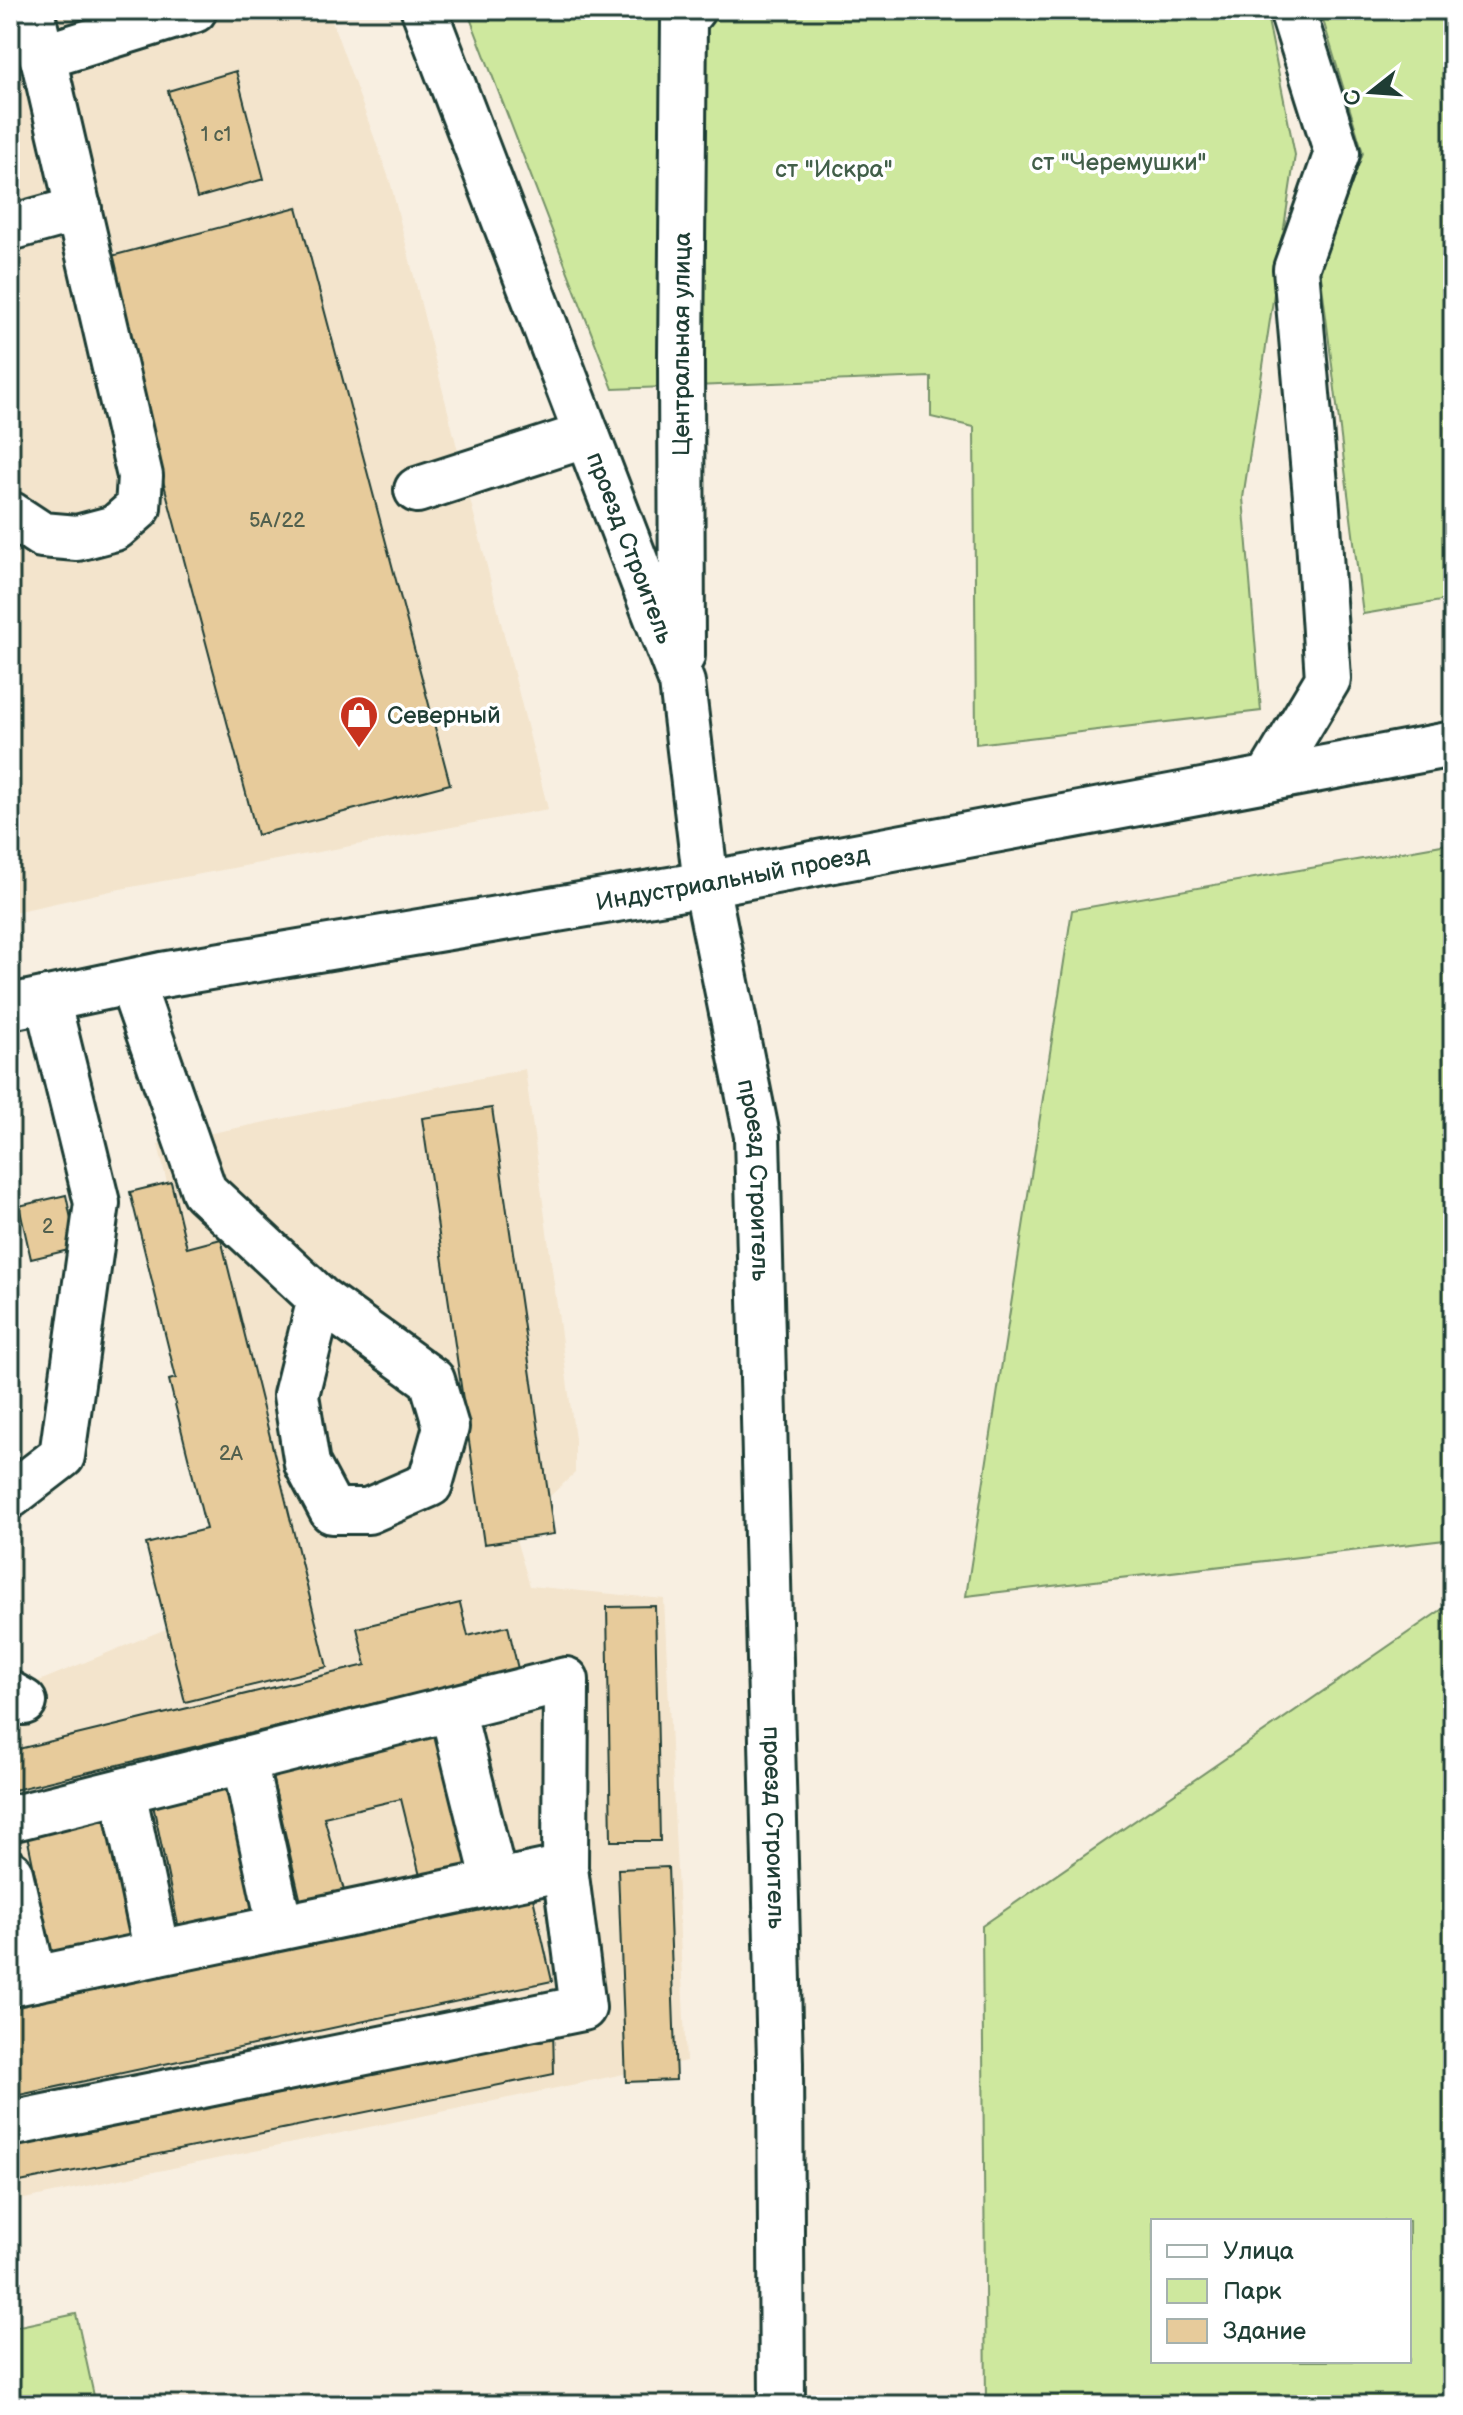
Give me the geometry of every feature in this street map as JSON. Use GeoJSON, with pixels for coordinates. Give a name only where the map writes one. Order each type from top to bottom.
{"type":"FeatureCollection","features":[{"type":"Feature","properties":{"kind":"street"},"geometry":{"type":"LineString","coordinates":[[10,514],[42,535],[77,538],[115,528],[138,508],[140,476],[31,10]]}},
{"type":"Feature","properties":{"kind":"street"},"geometry":{"type":"LineString","coordinates":[[43,57],[194,10]]}},
{"type":"Feature","properties":{"kind":"street","name":"проезд Строитель"},"geometry":{"type":"LineString","coordinates":[[424,10],[682,683],[706,884],[757,1136],[780,2063],[782,2405]]}},
{"type":"Feature","properties":{"kind":"street"},"geometry":{"type":"LineString","coordinates":[[1268,779],[1328,679],[1296,269],[1337,153],[1292,10]]}},
{"type":"Feature","properties":{"kind":"street","name":"Центральная улица"},"geometry":{"type":"LineString","coordinates":[[682,683],[684,13]]}},
{"type":"Feature","properties":{"kind":"street"},"geometry":{"type":"LineString","coordinates":[[10,228],[79,209]]}},
{"type":"Feature","properties":{"kind":"street"},"geometry":{"type":"LineString","coordinates":[[417,490],[587,435]]}},
{"type":"Feature","properties":{"kind":"street","name":"Индустриальный проезд"},"geometry":{"type":"LineString","coordinates":[[29,1003],[131,982],[706,884],[1453,744]]}},
{"type":"Feature","properties":{"kind":"street"},"geometry":{"type":"LineString","coordinates":[[131,982],[204,1191],[320,1299],[432,1380],[446,1427],[430,1484],[368,1511],[332,1511],[307,1464],[296,1395],[320,1299]]}},
{"type":"Feature","properties":{"kind":"street"},"geometry":{"type":"LineString","coordinates":[[10,1496],[62,1456],[97,1203],[29,1003]]}},
{"type":"Feature","properties":{"kind":"street"},"geometry":{"type":"LineString","coordinates":[[10,1819],[566,1680],[565,1868],[583,2008],[10,2124]]}},
{"type":"Feature","properties":{"kind":"street"},"geometry":{"type":"LineString","coordinates":[[452,1709],[495,1882]]}},
{"type":"Feature","properties":{"kind":"street"},"geometry":{"type":"LineString","coordinates":[[244,1760],[280,1927]]}},
{"type":"Feature","properties":{"kind":"street"},"geometry":{"type":"LineString","coordinates":[[123,1791],[157,1953]]}},
{"type":"Feature","properties":{"kind":"street"},"geometry":{"type":"LineString","coordinates":[[10,1873],[22,1981],[565,1868]]}},
{"type":"Feature","properties":{"kind":"shaded area"},"geometry":{"type":"Polygon","coordinates":[[[10,10],[328,10],[390,181],[548,809],[115,890],[10,913],[10,10]]]}},
{"type":"Feature","properties":{"kind":"shaded area"},"geometry":{"type":"Polygon","coordinates":[[[525,1069],[575,1439],[575,1473],[513,1530],[530,1586],[664,1599],[686,2061],[10,2202],[10,1693],[290,1578],[237,1487],[158,1144],[525,1069]]]}},
{"type":"Feature","properties":{"kind":"green space"},"geometry":{"type":"Polygon","coordinates":[[[467,10],[1266,10],[1295,155],[1243,498],[1261,711],[976,744],[974,427],[931,417],[931,377],[613,389],[467,10]]]}},
{"type":"Feature","properties":{"kind":"green space"},"geometry":{"type":"Polygon","coordinates":[[[1320,10],[1453,10],[1453,599],[1363,614],[1320,269],[1363,153],[1320,10]]]}},
{"type":"Feature","properties":{"kind":"green space"},"geometry":{"type":"Polygon","coordinates":[[[1453,843],[1453,1539],[966,1596],[1072,910],[1453,843]]]}},
{"type":"Feature","properties":{"kind":"green space"},"geometry":{"type":"Polygon","coordinates":[[[1453,1607],[1453,2405],[986,2405],[982,1926],[1444,1608],[1453,1607]]]}},
{"type":"Feature","properties":{"kind":"green space"},"geometry":{"type":"Polygon","coordinates":[[[76,2314],[96,2405],[10,2405],[10,2328],[76,2314]]]}},
{"type":"Feature","properties":{"kind":"building"},"geometry":{"type":"Polygon","coordinates":[[[236,71],[264,179],[197,198],[168,91],[236,71]]]}},
{"type":"Feature","properties":{"kind":"building"},"geometry":{"type":"Polygon","coordinates":[[[297,207],[450,784],[257,835],[104,258],[297,207]]]}},
{"type":"Feature","properties":{"kind":"building"},"geometry":{"type":"Polygon","coordinates":[[[492,1108],[554,1534],[484,1544],[422,1118],[492,1108]]]}},
{"type":"Feature","properties":{"kind":"building"},"geometry":{"type":"Polygon","coordinates":[[[171,1182],[187,1248],[221,1239],[327,1667],[185,1702],[146,1544],[206,1529],[169,1380],[176,1378],[130,1192],[171,1182]]]}},
{"type":"Feature","properties":{"kind":"building"},"geometry":{"type":"Polygon","coordinates":[[[66,1195],[77,1248],[31,1259],[19,1206],[66,1195]]]}},
{"type":"Feature","properties":{"kind":"building"},"geometry":{"type":"Polygon","coordinates":[[[10,1247],[21,1297],[10,1299],[10,1247]]]}},
{"type":"Feature","properties":{"kind":"building"},"geometry":{"type":"Polygon","coordinates":[[[460,1603],[468,1636],[508,1626],[518,1669],[10,1791],[10,1751],[366,1665],[357,1628],[460,1603]]]}},
{"type":"Feature","properties":{"kind":"building"},"geometry":{"type":"Polygon","coordinates":[[[655,1606],[660,1841],[611,1841],[607,1607],[655,1606]]]}},
{"type":"Feature","properties":{"kind":"building"},"geometry":{"type":"Polygon","coordinates":[[[436,1733],[468,1872],[422,1884],[401,1799],[324,1817],[346,1898],[303,1911],[271,1772],[436,1733]]]}},
{"type":"Feature","properties":{"kind":"building"},"geometry":{"type":"Polygon","coordinates":[[[229,1783],[258,1917],[180,1934],[152,1800],[229,1783]]]}},
{"type":"Feature","properties":{"kind":"building"},"geometry":{"type":"Polygon","coordinates":[[[106,1814],[132,1941],[52,1958],[26,1831],[106,1814]]]}},
{"type":"Feature","properties":{"kind":"building"},"geometry":{"type":"Polygon","coordinates":[[[668,1867],[676,2080],[626,2082],[618,1869],[668,1867]]]}},
{"type":"Feature","properties":{"kind":"building"},"geometry":{"type":"Polygon","coordinates":[[[533,1898],[552,1981],[10,2097],[10,2006],[533,1898]]]}},
{"type":"Feature","properties":{"kind":"building"},"geometry":{"type":"Polygon","coordinates":[[[553,2027],[554,2074],[10,2184],[10,2143],[553,2027]]]}},
{"type":"Feature","properties":{"kind":"place","name":"Северный"},"geometry":{"type":"Point","coordinates":[359,749]}},
{"type":"Feature","properties":{"kind":"park label","name":"ст \"Черемушки\""},"geometry":{"type":"Point","coordinates":[1119,162]}},
{"type":"Feature","properties":{"kind":"park label","name":"ст \"Искра\""},"geometry":{"type":"Point","coordinates":[834,169]}}]}
